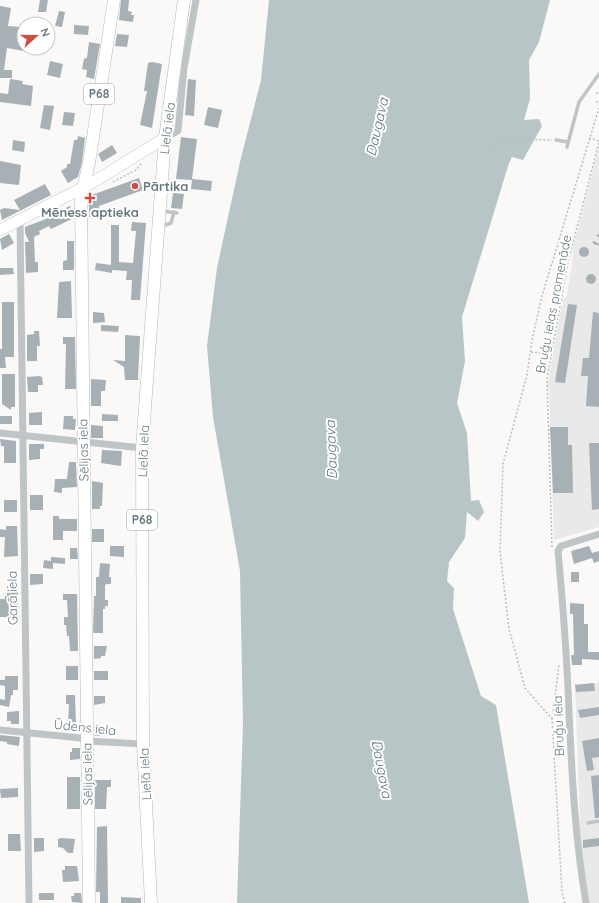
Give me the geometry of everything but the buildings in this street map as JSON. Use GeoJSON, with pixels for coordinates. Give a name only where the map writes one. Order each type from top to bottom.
{"type":"FeatureCollection","features":[{"type":"Feature","properties":{"kind":"main road","name":"Sēlijas iela"},"geometry":{"type":"LineString","coordinates":[[89,903],[81,198],[114,0]]}},
{"type":"Feature","properties":{"kind":"main road","name":"Lielā iela"},"geometry":{"type":"LineString","coordinates":[[151,903],[143,744],[142,448],[165,138],[184,0]]}},
{"type":"Feature","properties":{"kind":"main road"},"geometry":{"type":"LineString","coordinates":[[0,230],[84,187],[165,138]]}},
{"type":"Feature","properties":{"kind":"street"},"geometry":{"type":"LineString","coordinates":[[165,138],[178,131],[184,68],[196,0]]}},
{"type":"Feature","properties":{"kind":"street","name":"Garā iela"},"geometry":{"type":"LineString","coordinates":[[20,220],[29,903]]}},
{"type":"Feature","properties":{"kind":"street"},"geometry":{"type":"LineString","coordinates":[[0,433],[142,448]]}},
{"type":"Feature","properties":{"kind":"street","name":"Bruģu iela"},"geometry":{"type":"LineString","coordinates":[[586,903],[578,855],[571,775],[569,697],[558,551],[561,546],[599,534]]}},
{"type":"Feature","properties":{"kind":"street","name":"Ūdens iela"},"geometry":{"type":"LineString","coordinates":[[0,730],[87,740],[143,744]]}},
{"type":"Feature","properties":{"kind":"lane"},"geometry":{"type":"LineString","coordinates":[[556,140],[567,145],[579,102],[599,74]]}},
{"type":"Feature","properties":{"kind":"lane"},"geometry":{"type":"LineString","coordinates":[[158,227],[171,223],[176,213],[160,211]]}},
{"type":"Feature","properties":{"kind":"lane"},"geometry":{"type":"LineString","coordinates":[[588,823],[599,821]]}},
{"type":"Feature","properties":{"kind":"path"},"geometry":{"type":"LineString","coordinates":[[552,720],[525,688],[509,634],[500,552],[503,458],[525,383],[532,340],[543,291],[599,108]]}},
{"type":"Feature","properties":{"kind":"path"},"geometry":{"type":"LineString","coordinates":[[589,138],[599,142]]}},
{"type":"Feature","properties":{"kind":"path"},"geometry":{"type":"LineString","coordinates":[[488,145],[515,139],[556,140]]}},
{"type":"Feature","properties":{"kind":"path","name":"Bruģu ielas promenāde"},"geometry":{"type":"LineString","coordinates":[[552,544],[547,391],[551,354],[568,262],[599,142]]}},
{"type":"Feature","properties":{"kind":"path"},"geometry":{"type":"LineString","coordinates":[[531,352],[551,354]]}},
{"type":"Feature","properties":{"kind":"path"},"geometry":{"type":"LineString","coordinates":[[561,660],[552,720],[561,878],[565,903]]}},
{"type":"Feature","properties":{"kind":"shaded area"},"geometry":{"type":"Polygon","coordinates":[[[599,145],[599,527],[554,540],[549,389],[547,389],[563,297],[566,298],[572,266],[573,248],[599,145]]]}},
{"type":"Feature","properties":{"kind":"shaded area"},"geometry":{"type":"Polygon","coordinates":[[[599,683],[599,903],[589,903],[581,855],[575,684],[599,683]]]}},
{"type":"Feature","properties":{"kind":"water","name":"Daugava"},"geometry":{"type":"Polygon","coordinates":[[[269,0],[550,0],[539,42],[529,60],[530,99],[524,120],[539,119],[542,126],[523,160],[512,157],[509,163],[462,317],[465,361],[457,403],[467,433],[471,501],[479,500],[484,512],[478,521],[467,512],[465,538],[449,562],[447,581],[454,588],[453,609],[481,696],[496,705],[529,903],[237,903],[243,723],[240,571],[213,417],[207,346],[217,268],[240,162],[261,80],[269,0]]]}},
{"type":"Feature","properties":{"kind":"railway"},"geometry":{"type":"LineString","coordinates":[[593,242],[599,245]]}},
{"type":"Feature","properties":{"kind":"place","name":"Pārtika"},"geometry":{"type":"Point","coordinates":[135,186]}},
{"type":"Feature","properties":{"kind":"place","name":"Mēness aptieka"},"geometry":{"type":"Point","coordinates":[90,198]}}]}
